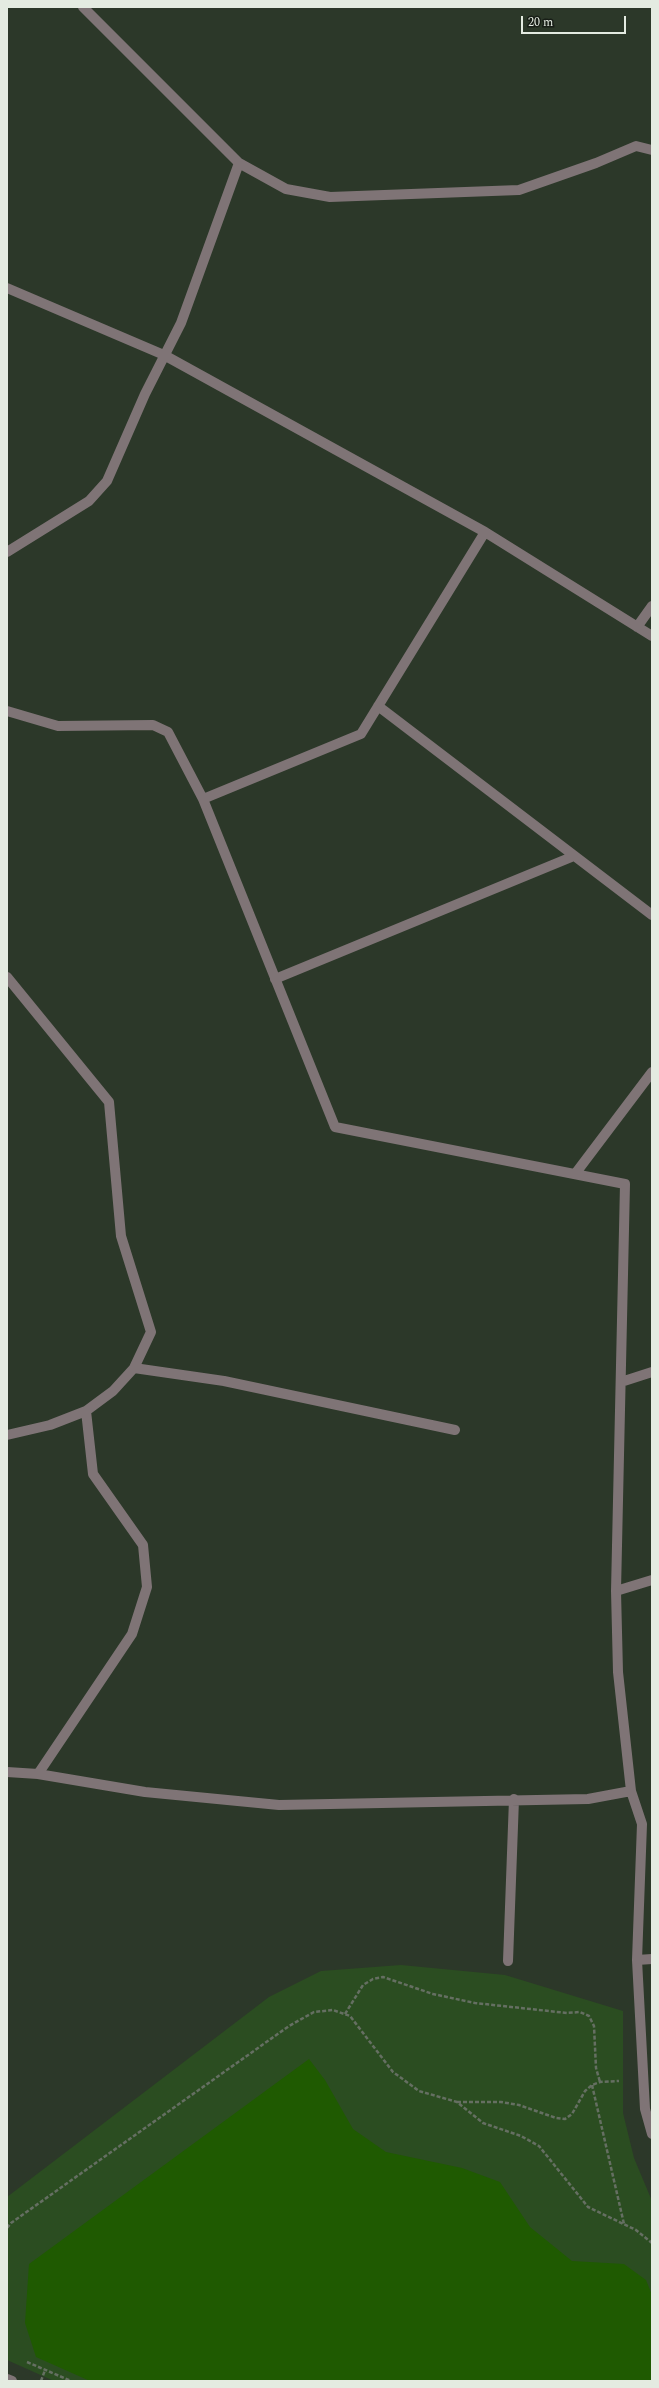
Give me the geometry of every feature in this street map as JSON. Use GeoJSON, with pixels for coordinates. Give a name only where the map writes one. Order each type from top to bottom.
{"type":"FeatureCollection","features":[{"type":"Feature","properties":{"kind":"street"},"geometry":{"type":"LineString","coordinates":[[83,7],[239,163],[286,189],[330,196],[518,190],[596,163],[636,146],[652,150]]}},
{"type":"Feature","properties":{"kind":"street"},"geometry":{"type":"LineString","coordinates":[[7,552],[89,501],[106,481],[164,356],[181,323],[239,163]]}},
{"type":"Feature","properties":{"kind":"street"},"geometry":{"type":"LineString","coordinates":[[7,288],[164,356],[485,532],[652,636]]}},
{"type":"Feature","properties":{"kind":"street"},"geometry":{"type":"LineString","coordinates":[[203,799],[361,734],[485,532]]}},
{"type":"Feature","properties":{"kind":"street"},"geometry":{"type":"LineString","coordinates":[[637,627],[652,606]]}},
{"type":"Feature","properties":{"kind":"street"},"geometry":{"type":"LineString","coordinates":[[378,706],[652,915]]}},
{"type":"Feature","properties":{"kind":"street"},"geometry":{"type":"LineString","coordinates":[[7,711],[58,726],[153,724],[168,732],[203,799],[334,1127],[625,1184],[616,1591],[618,1672],[630,1791],[647,1823],[637,1960],[645,2109],[652,2134]]}},
{"type":"Feature","properties":{"kind":"street"},"geometry":{"type":"LineString","coordinates":[[275,979],[574,856]]}},
{"type":"Feature","properties":{"kind":"street"},"geometry":{"type":"LineString","coordinates":[[7,977],[109,1102],[121,1236],[151,1332],[134,1368],[113,1391],[86,1411],[50,1425],[7,1436]]}},
{"type":"Feature","properties":{"kind":"street"},"geometry":{"type":"LineString","coordinates":[[575,1174],[652,1072]]}},
{"type":"Feature","properties":{"kind":"street"},"geometry":{"type":"LineString","coordinates":[[134,1368],[224,1381],[455,1430]]}},
{"type":"Feature","properties":{"kind":"street"},"geometry":{"type":"LineString","coordinates":[[621,1382],[652,1372]]}},
{"type":"Feature","properties":{"kind":"street"},"geometry":{"type":"LineString","coordinates":[[38,1774],[132,1634],[147,1587],[143,1545],[93,1474],[86,1411]]}},
{"type":"Feature","properties":{"kind":"street"},"geometry":{"type":"LineString","coordinates":[[616,1591],[652,1580]]}},
{"type":"Feature","properties":{"kind":"street"},"geometry":{"type":"LineString","coordinates":[[7,1772],[38,1774],[145,1792],[279,1805],[588,1799],[630,1791]]}},
{"type":"Feature","properties":{"kind":"street"},"geometry":{"type":"LineString","coordinates":[[508,1961],[514,1800]]}},
{"type":"Feature","properties":{"kind":"street"},"geometry":{"type":"LineString","coordinates":[[637,1960],[652,1958]]}},
{"type":"Feature","properties":{"kind":"street"},"geometry":{"type":"LineString","coordinates":[[7,2379],[12,2381]]}},
{"type":"Feature","properties":{"kind":"path"},"geometry":{"type":"LineString","coordinates":[[344,2014],[363,1985],[373,1979],[384,1977],[433,1994],[475,2003],[567,2013],[580,2012],[589,2016],[594,2026],[596,2068],[600,2082]]}},
{"type":"Feature","properties":{"kind":"path"},"geometry":{"type":"LineString","coordinates":[[7,2228],[11,2223],[289,2026],[314,2012],[333,2010],[350,2016],[393,2072],[419,2091],[457,2102],[501,2102],[518,2105],[556,2118],[565,2119],[572,2114],[585,2091],[592,2085],[600,2082],[643,2081]]}},
{"type":"Feature","properties":{"kind":"path"},"geometry":{"type":"LineString","coordinates":[[592,2085],[624,2225]]}},
{"type":"Feature","properties":{"kind":"path"},"geometry":{"type":"LineString","coordinates":[[457,2102],[483,2122],[521,2136],[539,2146],[588,2207],[636,2230],[652,2243]]}},
{"type":"Feature","properties":{"kind":"path"},"geometry":{"type":"LineString","coordinates":[[22,2359],[71,2381]]}},
{"type":"Feature","properties":{"kind":"path"},"geometry":{"type":"LineString","coordinates":[[41,2381],[46,2370]]}},
{"type":"Feature","properties":{"kind":"shaded area"},"geometry":{"type":"Polygon","coordinates":[[[401,1965],[505,1975],[623,2011],[623,2113],[634,2158],[652,2201],[652,2381],[54,2381],[7,2360],[7,2197],[269,1997],[321,1971],[401,1965]]]}},
{"type":"Feature","properties":{"kind":"shaded area"},"geometry":{"type":"Polygon","coordinates":[[[309,2059],[325,2080],[353,2129],[386,2152],[462,2168],[500,2182],[530,2227],[572,2261],[624,2264],[646,2280],[652,2295],[652,2381],[90,2381],[36,2357],[25,2323],[29,2264],[309,2059]]]}}]}
